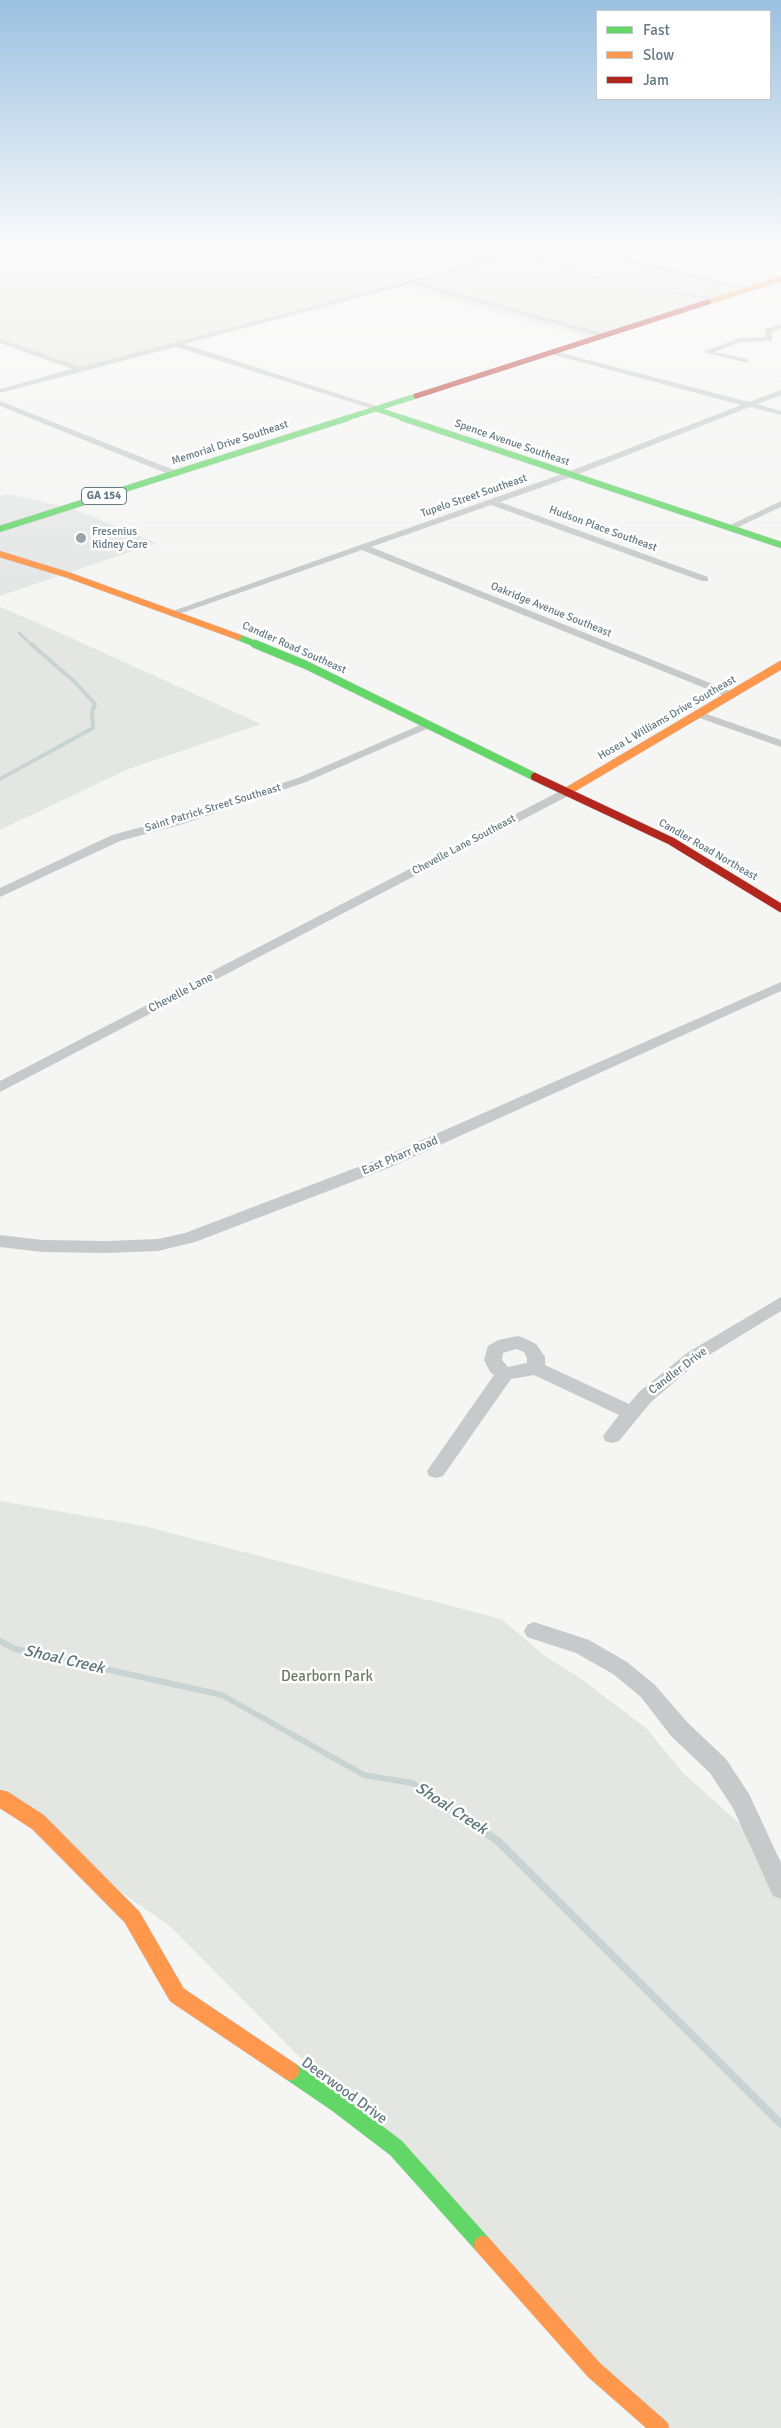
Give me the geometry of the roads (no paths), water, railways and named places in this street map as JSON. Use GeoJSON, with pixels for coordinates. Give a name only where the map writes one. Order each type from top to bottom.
{"type":"FeatureCollection","features":[{"type":"Feature","properties":{"kind":"main road","name":"Memorial Drive Southeast"},"geometry":{"type":"LineString","coordinates":[[0,529],[540,356]]}},
{"type":"Feature","properties":{"kind":"main road","name":"Spence Avenue Southeast"},"geometry":{"type":"LineString","coordinates":[[376,409],[781,545]]}},
{"type":"Feature","properties":{"kind":"main road","name":"Candler Road Southeast"},"geometry":{"type":"LineString","coordinates":[[0,554],[68,575],[306,665],[566,792]]}},
{"type":"Feature","properties":{"kind":"main road","name":"Hosea L Williams Drive Southeast"},"geometry":{"type":"LineString","coordinates":[[566,792],[781,665]]}},
{"type":"Feature","properties":{"kind":"main road","name":"Candler Road Northeast"},"geometry":{"type":"LineString","coordinates":[[566,792],[671,841],[781,908]]}},
{"type":"Feature","properties":{"kind":"main road","name":"Deerwood Drive"},"geometry":{"type":"LineString","coordinates":[[0,1797],[38,1822],[132,1917],[176,1995],[337,2103],[396,2148],[594,2370],[660,2428]]}},
{"type":"Feature","properties":{"kind":"street"},"geometry":{"type":"LineString","coordinates":[[42,356],[80,370]]}},
{"type":"Feature","properties":{"kind":"street"},"geometry":{"type":"LineString","coordinates":[[0,391],[132,356]]}},
{"type":"Feature","properties":{"kind":"street","name":"Spence Avenue Southeast"},"geometry":{"type":"LineString","coordinates":[[215,356],[376,409]]}},
{"type":"Feature","properties":{"kind":"street"},"geometry":{"type":"LineString","coordinates":[[569,356],[781,413]]}},
{"type":"Feature","properties":{"kind":"street"},"geometry":{"type":"LineString","coordinates":[[724,356],[745,361]]}},
{"type":"Feature","properties":{"kind":"street"},"geometry":{"type":"LineString","coordinates":[[734,359],[738,356]]}},
{"type":"Feature","properties":{"kind":"street","name":"Tupelo Street Southeast"},"geometry":{"type":"LineString","coordinates":[[172,613],[568,475],[781,392]]}},
{"type":"Feature","properties":{"kind":"street"},"geometry":{"type":"LineString","coordinates":[[0,403],[176,474]]}},
{"type":"Feature","properties":{"kind":"street","name":"Hudson Place Southeast"},"geometry":{"type":"LineString","coordinates":[[492,502],[706,579]]}},
{"type":"Feature","properties":{"kind":"street"},"geometry":{"type":"LineString","coordinates":[[729,528],[781,504]]}},
{"type":"Feature","properties":{"kind":"street","name":"Oakridge Avenue Southeast"},"geometry":{"type":"LineString","coordinates":[[363,548],[731,695]]}},
{"type":"Feature","properties":{"kind":"street"},"geometry":{"type":"LineString","coordinates":[[698,714],[781,744]]}},
{"type":"Feature","properties":{"kind":"street","name":"Saint Patrick Street Southeast"},"geometry":{"type":"LineString","coordinates":[[0,893],[116,838],[188,818],[302,780],[426,725]]}},
{"type":"Feature","properties":{"kind":"street","name":"Chevelle Lane Southeast"},"geometry":{"type":"LineString","coordinates":[[362,898],[566,792]]}},
{"type":"Feature","properties":{"kind":"street","name":"Chevelle Lane"},"geometry":{"type":"LineString","coordinates":[[0,1087],[362,898]]}},
{"type":"Feature","properties":{"kind":"street","name":"East Pharr Road"},"geometry":{"type":"LineString","coordinates":[[0,1241],[42,1246],[107,1247],[158,1245],[189,1238],[384,1163],[781,986]]}},
{"type":"Feature","properties":{"kind":"street","name":"Candler Drive"},"geometry":{"type":"LineString","coordinates":[[612,1436],[645,1397],[693,1357],[781,1303]]}},
{"type":"Feature","properties":{"kind":"street"},"geometry":{"type":"LineString","coordinates":[[505,1374],[496,1367],[493,1360],[494,1350],[504,1344],[518,1342],[530,1348],[536,1357],[536,1368]]}},
{"type":"Feature","properties":{"kind":"street"},"geometry":{"type":"LineString","coordinates":[[436,1471],[505,1374],[536,1368],[631,1413]]}},
{"type":"Feature","properties":{"kind":"street"},"geometry":{"type":"LineString","coordinates":[[534,1631],[582,1646],[620,1668],[648,1691],[679,1729],[718,1766],[741,1801],[781,1888]]}},
{"type":"Feature","properties":{"kind":"waterway"},"geometry":{"type":"LineString","coordinates":[[19,633],[32,645]]}},
{"type":"Feature","properties":{"kind":"waterway"},"geometry":{"type":"LineString","coordinates":[[0,779],[93,728],[92,712],[95,704],[76,683],[31,644]]}},
{"type":"Feature","properties":{"kind":"waterway","name":"Shoal Creek"},"geometry":{"type":"LineString","coordinates":[[0,1641],[15,1649],[222,1695],[364,1775],[412,1783],[439,1801]]}},
{"type":"Feature","properties":{"kind":"waterway","name":"Shoal Creek"},"geometry":{"type":"LineString","coordinates":[[437,1800],[498,1841],[781,2124]]}},
{"type":"Feature","properties":{"kind":"place","name":"Fresenius Kidney Care"},"geometry":{"type":"Point","coordinates":[81,538]}},
{"type":"Feature","properties":{"kind":"park label","name":"Dearborn Park"},"geometry":{"type":"Point","coordinates":[327,1677]}}]}
